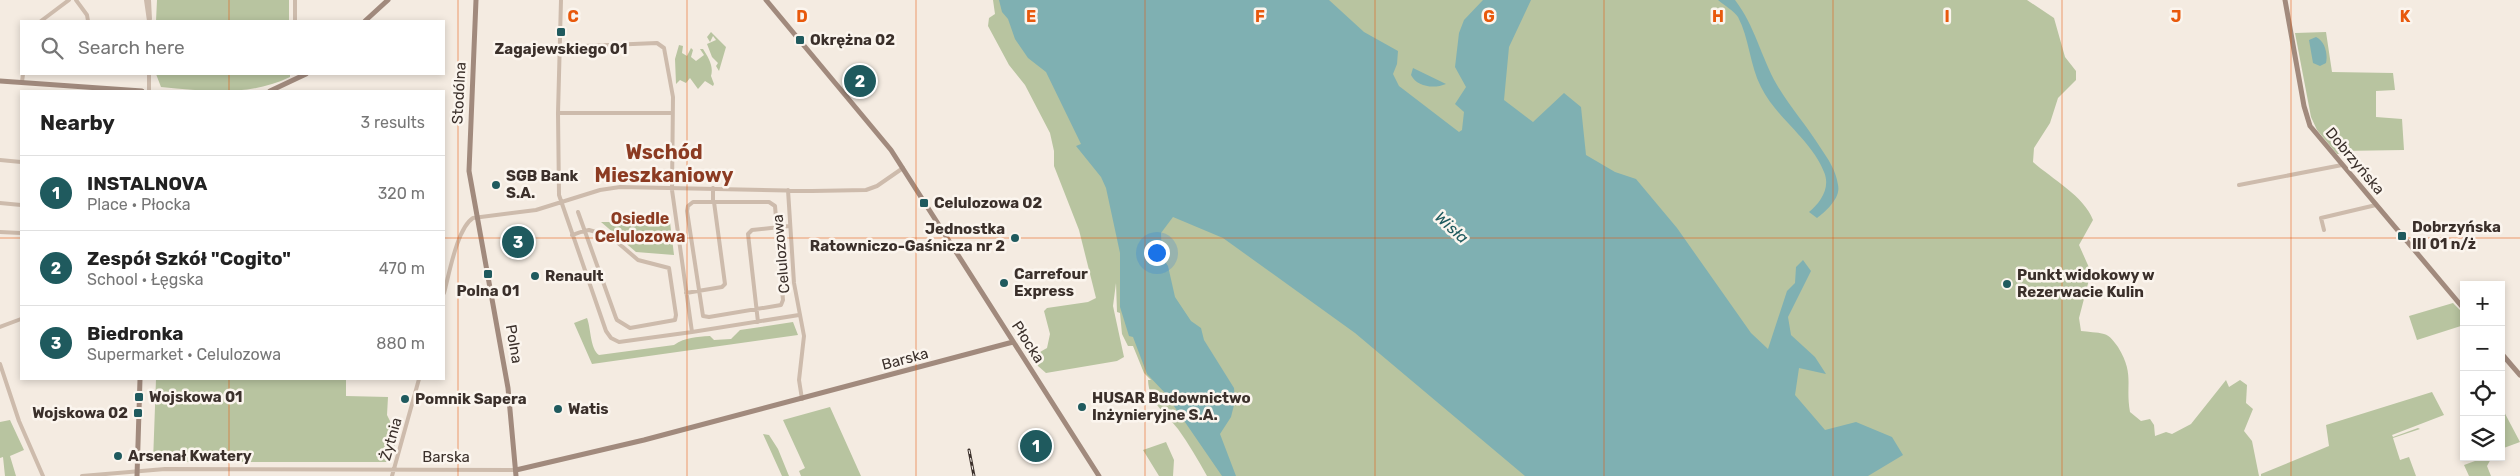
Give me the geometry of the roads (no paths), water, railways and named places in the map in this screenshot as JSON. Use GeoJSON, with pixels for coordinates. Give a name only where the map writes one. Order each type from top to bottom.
{"type":"FeatureCollection","features":[{"type":"Feature","properties":{"kind":"street"},"geometry":{"type":"LineString","coordinates":[[42,20],[69,0]]}},
{"type":"Feature","properties":{"kind":"street"},"geometry":{"type":"LineString","coordinates":[[76,0],[87,15],[88,20]]}},
{"type":"Feature","properties":{"kind":"street"},"geometry":{"type":"LineString","coordinates":[[147,0],[149,20]]}},
{"type":"Feature","properties":{"kind":"street"},"geometry":{"type":"LineString","coordinates":[[366,20],[388,0]]}},
{"type":"Feature","properties":{"kind":"street","name":"Stodólna"},"geometry":{"type":"LineString","coordinates":[[476,0],[469,162],[478,217]]}},
{"type":"Feature","properties":{"kind":"street"},"geometry":{"type":"LineString","coordinates":[[562,0],[558,113],[560,202],[609,336],[619,342],[799,315],[804,336],[799,380],[802,398]]}},
{"type":"Feature","properties":{"kind":"street","name":"Płocka"},"geometry":{"type":"LineString","coordinates":[[766,0],[869,122],[903,168],[1100,476]]}},
{"type":"Feature","properties":{"kind":"street","name":"Dobrzyńska"},"geometry":{"type":"LineString","coordinates":[[2285,0],[2307,120],[2342,165],[2460,304]]}},
{"type":"Feature","properties":{"kind":"street"},"geometry":{"type":"LineString","coordinates":[[295,20],[296,1]]}},
{"type":"Feature","properties":{"kind":"street"},"geometry":{"type":"LineString","coordinates":[[561,47],[660,43],[664,48],[671,85],[673,113],[672,187],[677,269],[676,318],[672,322],[630,328],[617,320],[578,212]]}},
{"type":"Feature","properties":{"kind":"street"},"geometry":{"type":"LineString","coordinates":[[22,82],[23,75]]}},
{"type":"Feature","properties":{"kind":"street"},"geometry":{"type":"LineString","coordinates":[[149,75],[149,90]]}},
{"type":"Feature","properties":{"kind":"street"},"geometry":{"type":"LineString","coordinates":[[272,90],[297,77]]}},
{"type":"Feature","properties":{"kind":"street"},"geometry":{"type":"LineString","coordinates":[[0,80],[129,90]]}},
{"type":"Feature","properties":{"kind":"street"},"geometry":{"type":"LineString","coordinates":[[558,113],[673,113]]}},
{"type":"Feature","properties":{"kind":"street"},"geometry":{"type":"LineString","coordinates":[[0,160],[20,162]]}},
{"type":"Feature","properties":{"kind":"street"},"geometry":{"type":"LineString","coordinates":[[2239,185],[2342,165]]}},
{"type":"Feature","properties":{"kind":"street"},"geometry":{"type":"LineString","coordinates":[[445,290],[462,231],[467,222],[478,217],[526,212],[613,188],[866,190],[877,186],[903,168]]}},
{"type":"Feature","properties":{"kind":"street"},"geometry":{"type":"LineString","coordinates":[[686,293],[722,287],[725,283],[713,188]]}},
{"type":"Feature","properties":{"kind":"street","name":"Celulozowa"},"geometry":{"type":"LineString","coordinates":[[788,190],[789,226],[799,315]]}},
{"type":"Feature","properties":{"kind":"street"},"geometry":{"type":"LineString","coordinates":[[693,202],[714,202],[772,203],[777,210],[783,302],[778,307],[705,316],[701,312],[687,209],[693,202]]}},
{"type":"Feature","properties":{"kind":"street"},"geometry":{"type":"LineString","coordinates":[[0,203],[20,205]]}},
{"type":"Feature","properties":{"kind":"street"},"geometry":{"type":"LineString","coordinates":[[2324,230],[2321,218],[2376,205]]}},
{"type":"Feature","properties":{"kind":"street","name":"Polna"},"geometry":{"type":"LineString","coordinates":[[478,217],[508,384],[516,476]]}},
{"type":"Feature","properties":{"kind":"street"},"geometry":{"type":"LineString","coordinates":[[758,322],[748,234],[752,230],[789,226]]}},
{"type":"Feature","properties":{"kind":"street"},"geometry":{"type":"LineString","coordinates":[[572,235],[590,230],[609,235],[635,258],[677,269]]}},
{"type":"Feature","properties":{"kind":"street"},"geometry":{"type":"LineString","coordinates":[[0,232],[20,233]]}},
{"type":"Feature","properties":{"kind":"street"},"geometry":{"type":"LineString","coordinates":[[677,269],[686,293],[692,332]]}},
{"type":"Feature","properties":{"kind":"street"},"geometry":{"type":"LineString","coordinates":[[0,327],[20,319]]}},
{"type":"Feature","properties":{"kind":"street"},"geometry":{"type":"LineString","coordinates":[[659,324],[660,336]]}},
{"type":"Feature","properties":{"kind":"street","name":"Barska"},"geometry":{"type":"LineString","coordinates":[[82,476],[137,473],[516,470],[607,449],[1013,342]]}},
{"type":"Feature","properties":{"kind":"street"},"geometry":{"type":"LineString","coordinates":[[2505,358],[2520,375]]}},
{"type":"Feature","properties":{"kind":"street"},"geometry":{"type":"LineString","coordinates":[[0,364],[18,416],[43,476]]}},
{"type":"Feature","properties":{"kind":"street"},"geometry":{"type":"LineString","coordinates":[[137,473],[140,380]]}},
{"type":"Feature","properties":{"kind":"street","name":"Żytnia"},"geometry":{"type":"LineString","coordinates":[[392,476],[420,380]]}},
{"type":"Feature","properties":{"kind":"water","name":"Wisła"},"geometry":{"type":"Polygon","coordinates":[[[999,0],[1329,0],[1364,32],[1398,51],[1397,64],[1393,74],[1399,86],[1459,132],[1462,130],[1464,112],[1455,104],[1466,87],[1455,67],[1459,33],[1464,20],[1483,0],[1531,0],[1509,47],[1504,100],[1533,122],[1564,93],[1581,107],[1586,155],[1615,172],[1636,179],[1677,228],[1751,333],[1768,349],[1787,291],[1795,283],[1796,267],[1803,260],[1811,271],[1788,317],[1791,335],[1815,357],[1826,374],[1799,368],[1795,395],[1825,430],[1856,422],[1892,437],[1903,455],[1868,476],[1525,476],[1355,333],[1223,238],[1173,217],[1161,233],[1162,257],[1168,266],[1175,297],[1191,321],[1201,328],[1204,340],[1234,388],[1235,401],[1231,417],[1220,434],[1236,476],[1222,476],[1165,393],[1147,374],[1133,337],[1129,336],[1120,307],[1120,253],[1106,188],[1101,177],[1076,146],[1081,144],[1046,72],[1028,58],[1015,39],[1008,19],[1002,12],[999,0]]]}},
{"type":"Feature","properties":{"kind":"water"},"geometry":{"type":"Polygon","coordinates":[[[1718,0],[1735,0],[1742,10],[1777,85],[1834,170],[1838,185],[1837,195],[1832,204],[1817,218],[1809,212],[1823,195],[1826,184],[1824,172],[1811,149],[1776,109],[1761,87],[1754,70],[1742,25],[1738,17],[1718,0]]]}},
{"type":"Feature","properties":{"kind":"water"},"geometry":{"type":"Polygon","coordinates":[[[2316,37],[2322,41],[2327,56],[2326,63],[2320,66],[2313,63],[2309,40],[2316,37]]]}},
{"type":"Feature","properties":{"kind":"water"},"geometry":{"type":"Polygon","coordinates":[[[1413,68],[1446,84],[1431,87],[1417,82],[1411,75],[1413,68]]]}},
{"type":"Feature","properties":{"kind":"railway"},"geometry":{"type":"LineString","coordinates":[[969,450],[974,476]]}},
{"type":"Feature","properties":{"kind":"place","name":"Zagajewskiego 01"},"geometry":{"type":"Point","coordinates":[561,32]}},
{"type":"Feature","properties":{"kind":"place","name":"Okrężna 02"},"geometry":{"type":"Point","coordinates":[800,40]}},
{"type":"Feature","properties":{"kind":"place","name":"Zespół Szkół \"Cogito\""},"geometry":{"type":"Point","coordinates":[860,81]}},
{"type":"Feature","properties":{"kind":"place","name":"SGB Bank S.A."},"geometry":{"type":"Point","coordinates":[496,185]}},
{"type":"Feature","properties":{"kind":"place","name":"Celulozowa 02"},"geometry":{"type":"Point","coordinates":[924,203]}},
{"type":"Feature","properties":{"kind":"place","name":"Dobrzyńska III 01 n/ż"},"geometry":{"type":"Point","coordinates":[2402,236]}},
{"type":"Feature","properties":{"kind":"place","name":"Jednostka Ratowniczo-Gaśnicza nr 2"},"geometry":{"type":"Point","coordinates":[1015,238]}},
{"type":"Feature","properties":{"kind":"place","name":"Biedronka"},"geometry":{"type":"Point","coordinates":[518,242]}},
{"type":"Feature","properties":{"kind":"place","name":"Polna 01"},"geometry":{"type":"Point","coordinates":[488,274]}},
{"type":"Feature","properties":{"kind":"place","name":"Renault"},"geometry":{"type":"Point","coordinates":[535,276]}},
{"type":"Feature","properties":{"kind":"place","name":"Carrefour Express"},"geometry":{"type":"Point","coordinates":[1004,283]}},
{"type":"Feature","properties":{"kind":"place","name":"Punkt widokowy w Rezerwacie Kulin"},"geometry":{"type":"Point","coordinates":[2007,284]}},
{"type":"Feature","properties":{"kind":"place","name":"Wojskowa 01"},"geometry":{"type":"Point","coordinates":[139,397]}},
{"type":"Feature","properties":{"kind":"place","name":"Pomnik Sapera"},"geometry":{"type":"Point","coordinates":[405,399]}},
{"type":"Feature","properties":{"kind":"place","name":"HUSAR Budownictwo Inżynieryjne S.A."},"geometry":{"type":"Point","coordinates":[1082,407]}},
{"type":"Feature","properties":{"kind":"place","name":"Watis"},"geometry":{"type":"Point","coordinates":[558,409]}},
{"type":"Feature","properties":{"kind":"place","name":"Wojskowa 02"},"geometry":{"type":"Point","coordinates":[138,413]}},
{"type":"Feature","properties":{"kind":"place","name":"INSTALNOVA"},"geometry":{"type":"Point","coordinates":[1036,446]}},
{"type":"Feature","properties":{"kind":"place","name":"Arsenał Kwatery"},"geometry":{"type":"Point","coordinates":[118,456]}},
{"type":"Feature","properties":{"kind":"district","name":"Wschód Mieszkaniowy"},"geometry":{"type":"Point","coordinates":[664,164]}},
{"type":"Feature","properties":{"kind":"district","name":"Osiedle Celulozowa"},"geometry":{"type":"Point","coordinates":[640,227]}}]}
